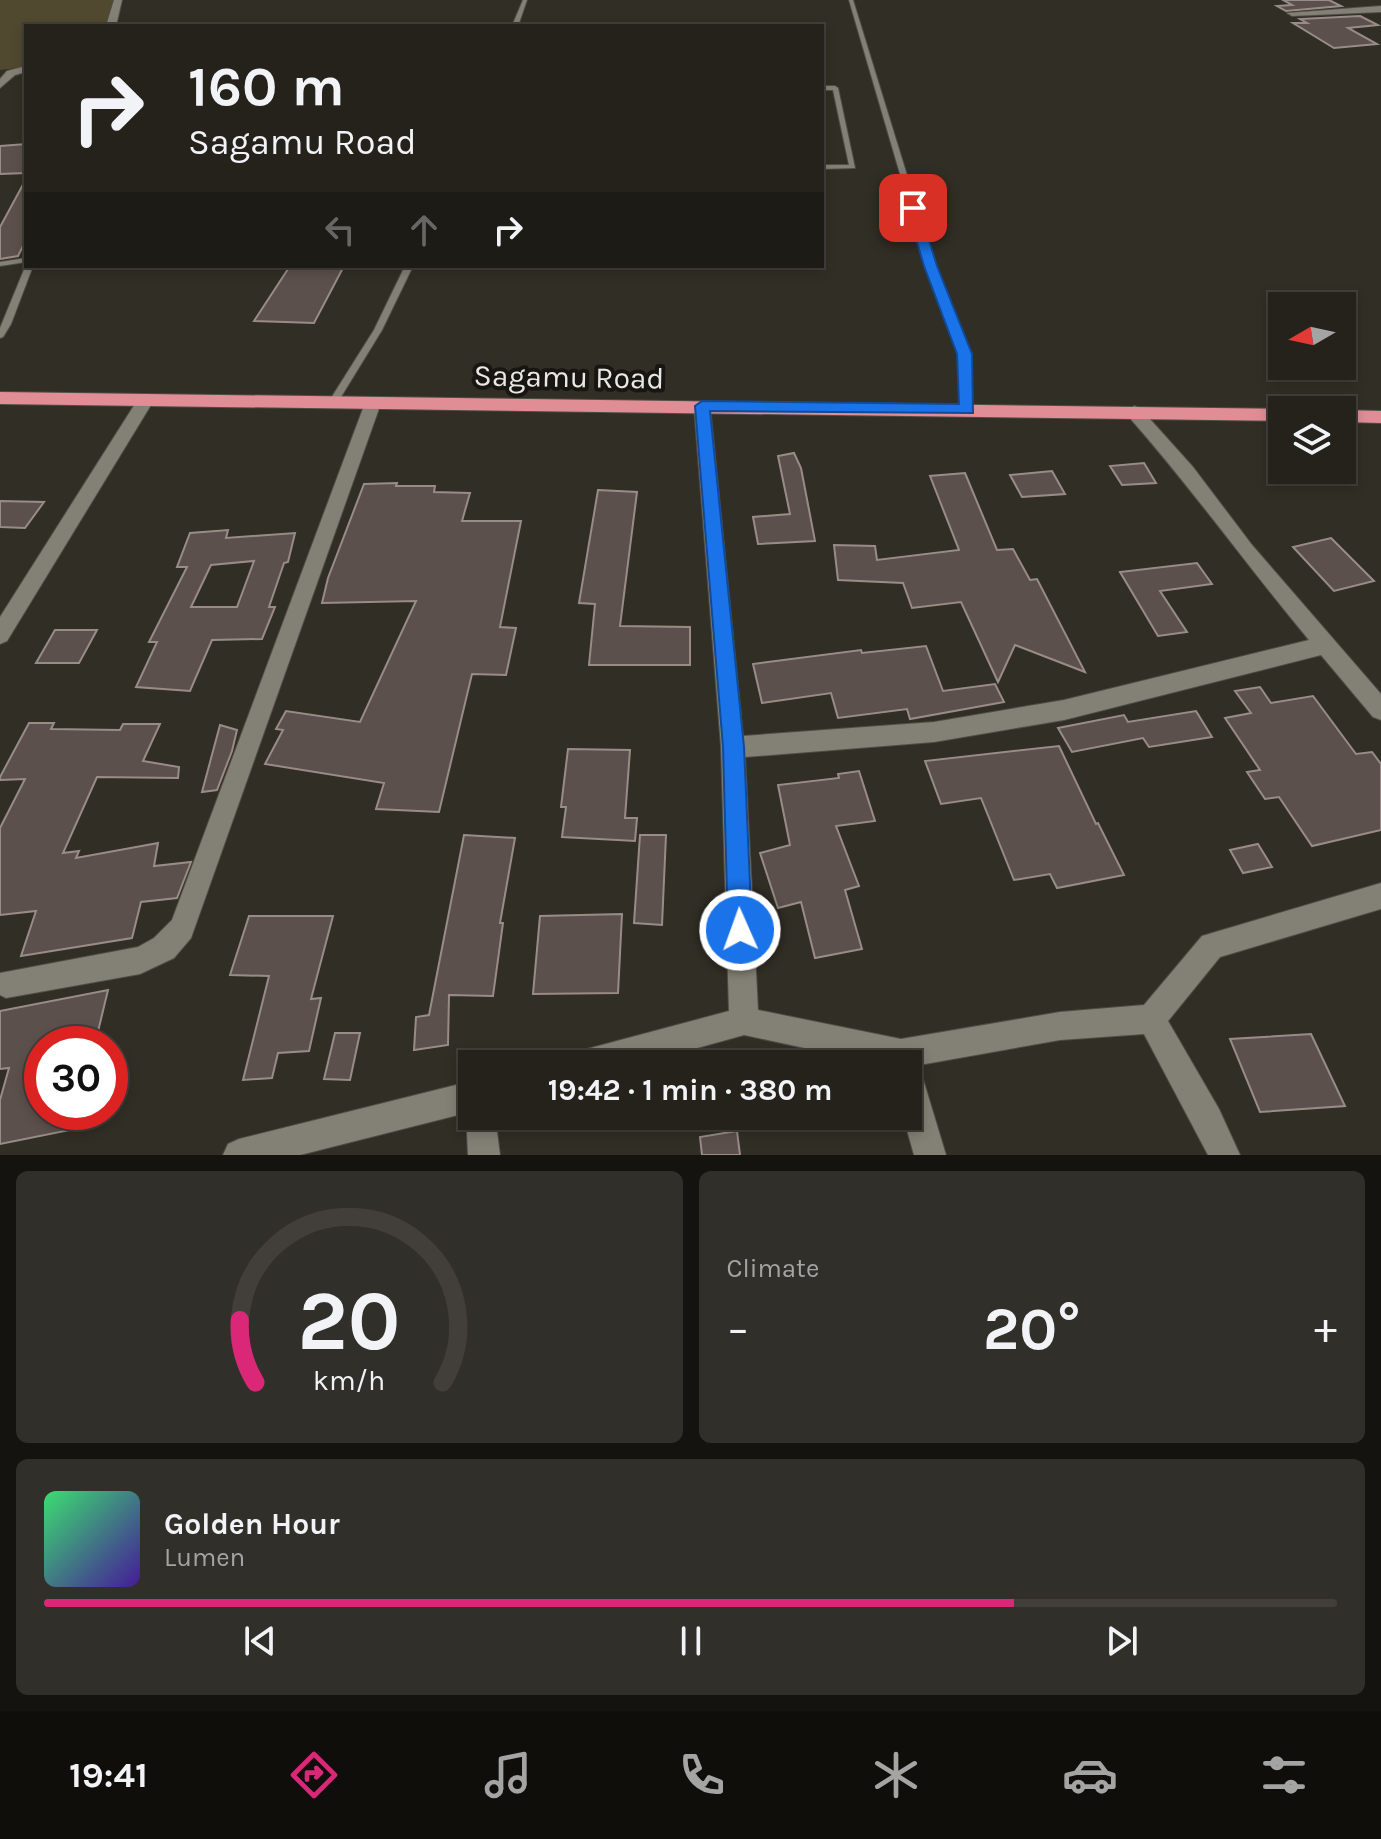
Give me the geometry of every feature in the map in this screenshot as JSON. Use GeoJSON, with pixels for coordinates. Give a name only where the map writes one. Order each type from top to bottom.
{"type":"FeatureCollection","features":[{"type":"Feature","properties":{"kind":"highway","name":"Sagamu Road"},"geometry":{"type":"LineString","coordinates":[[0,398],[1268,415]]}},
{"type":"Feature","properties":{"kind":"highway"},"geometry":{"type":"LineString","coordinates":[[1356,416],[1381,417]]}},
{"type":"Feature","properties":{"kind":"street"},"geometry":{"type":"LineString","coordinates":[[112,24],[118,0]]}},
{"type":"Feature","properties":{"kind":"street"},"geometry":{"type":"LineString","coordinates":[[1292,13],[1381,9]]}},
{"type":"Feature","properties":{"kind":"street"},"geometry":{"type":"LineString","coordinates":[[0,85],[11,73],[24,70]]}},
{"type":"Feature","properties":{"kind":"street"},"geometry":{"type":"LineString","coordinates":[[0,635],[146,400]]}},
{"type":"Feature","properties":{"kind":"street"},"geometry":{"type":"LineString","coordinates":[[6,984],[140,960],[164,948],[182,929],[373,403]]}},
{"type":"Feature","properties":{"kind":"street"},"geometry":{"type":"LineString","coordinates":[[702,406],[733,747],[744,1021]]}},
{"type":"Feature","properties":{"kind":"street"},"geometry":{"type":"LineString","coordinates":[[1134,412],[1187,471],[1245,550],[1381,710]]}},
{"type":"Feature","properties":{"kind":"street"},"geometry":{"type":"LineString","coordinates":[[733,747],[934,732],[1064,710],[1324,645]]}},
{"type":"Feature","properties":{"kind":"street"},"geometry":{"type":"LineString","coordinates":[[922,1061],[1060,1026],[1151,1019],[1212,946],[1381,896]]}},
{"type":"Feature","properties":{"kind":"street"},"geometry":{"type":"LineString","coordinates":[[1151,1019],[1208,1120],[1224,1155]]}},
{"type":"Feature","properties":{"kind":"street"},"geometry":{"type":"LineString","coordinates":[[638,1050],[744,1021],[847,1050]]}},
{"type":"Feature","properties":{"kind":"street"},"geometry":{"type":"LineString","coordinates":[[239,1155],[458,1100]]}},
{"type":"Feature","properties":{"kind":"street"},"geometry":{"type":"LineString","coordinates":[[922,1128],[930,1155]]}},
{"type":"Feature","properties":{"kind":"street"},"geometry":{"type":"LineString","coordinates":[[481,1130],[484,1155]]}},
{"type":"Feature","properties":{"kind":"lane"},"geometry":{"type":"LineString","coordinates":[[516,24],[525,0]]}},
{"type":"Feature","properties":{"kind":"lane"},"geometry":{"type":"LineString","coordinates":[[851,0],[931,266],[965,354],[967,409]]}},
{"type":"Feature","properties":{"kind":"lane"},"geometry":{"type":"LineString","coordinates":[[824,88],[835,88],[853,167],[824,167]]}},
{"type":"Feature","properties":{"kind":"lane"},"geometry":{"type":"LineString","coordinates":[[0,264],[24,260]]}},
{"type":"Feature","properties":{"kind":"lane"},"geometry":{"type":"LineString","coordinates":[[0,335],[28,268]]}},
{"type":"Feature","properties":{"kind":"lane"},"geometry":{"type":"LineString","coordinates":[[333,403],[378,330],[408,268]]}},
{"type":"Feature","properties":{"kind":"shaded area"},"geometry":{"type":"Polygon","coordinates":[[[0,0],[115,0],[107,24],[24,24],[24,67],[0,70],[0,0]]]}},
{"type":"Feature","properties":{"kind":"building"},"geometry":{"type":"Polygon","coordinates":[[[1283,0],[1329,0],[1341,6],[1286,11],[1277,6],[1292,5],[1283,0]]]}},
{"type":"Feature","properties":{"kind":"building"},"geometry":{"type":"Polygon","coordinates":[[[1360,16],[1378,25],[1348,28],[1377,44],[1334,48],[1293,23],[1307,23],[1300,19],[1360,16]]]}},
{"type":"Feature","properties":{"kind":"building"},"geometry":{"type":"Polygon","coordinates":[[[24,144],[24,173],[0,174],[0,146],[24,144]]]}},
{"type":"Feature","properties":{"kind":"building"},"geometry":{"type":"Polygon","coordinates":[[[24,183],[24,244],[18,256],[0,259],[0,227],[24,183]]]}},
{"type":"Feature","properties":{"kind":"building"},"geometry":{"type":"Polygon","coordinates":[[[289,268],[343,268],[314,323],[254,321],[289,268]]]}},
{"type":"Feature","properties":{"kind":"building"},"geometry":{"type":"Polygon","coordinates":[[[794,453],[801,468],[815,541],[758,544],[753,517],[790,514],[778,456],[794,453]]]}},
{"type":"Feature","properties":{"kind":"building"},"geometry":{"type":"Polygon","coordinates":[[[1144,463],[1156,483],[1122,485],[1110,466],[1144,463]]]}},
{"type":"Feature","properties":{"kind":"building"},"geometry":{"type":"Polygon","coordinates":[[[1052,471],[1065,494],[1022,497],[1010,475],[1052,471]]]}},
{"type":"Feature","properties":{"kind":"building"},"geometry":{"type":"Polygon","coordinates":[[[965,473],[997,550],[1013,549],[1030,580],[1037,579],[1085,672],[1015,645],[998,682],[961,602],[912,608],[903,583],[838,580],[834,545],[875,546],[877,560],[959,550],[930,476],[965,473]]]}},
{"type":"Feature","properties":{"kind":"building"},"geometry":{"type":"Polygon","coordinates":[[[397,483],[396,486],[435,486],[434,492],[470,493],[462,521],[521,521],[500,627],[516,628],[506,675],[472,674],[439,812],[376,809],[384,783],[265,764],[283,730],[276,729],[286,711],[360,722],[416,601],[322,603],[328,578],[364,484],[397,483]]]}},
{"type":"Feature","properties":{"kind":"building"},"geometry":{"type":"Polygon","coordinates":[[[598,490],[637,492],[620,626],[690,627],[690,665],[589,665],[595,604],[579,603],[598,490]]]}},
{"type":"Feature","properties":{"kind":"building"},"geometry":{"type":"Polygon","coordinates":[[[0,501],[44,502],[25,528],[0,527],[0,501]]]}},
{"type":"Feature","properties":{"kind":"building"},"geometry":{"type":"Polygon","coordinates":[[[228,530],[226,538],[295,533],[288,562],[284,563],[269,607],[275,607],[262,639],[212,640],[190,691],[136,687],[157,642],[149,642],[187,567],[177,567],[190,533],[228,530]],[[254,561],[211,565],[191,607],[237,607],[254,561]]]}},
{"type":"Feature","properties":{"kind":"building"},"geometry":{"type":"Polygon","coordinates":[[[1331,538],[1374,581],[1334,591],[1293,547],[1331,538]]]}},
{"type":"Feature","properties":{"kind":"building"},"geometry":{"type":"Polygon","coordinates":[[[1197,563],[1212,584],[1160,591],[1187,632],[1158,636],[1120,572],[1197,563]]]}},
{"type":"Feature","properties":{"kind":"building"},"geometry":{"type":"Polygon","coordinates":[[[55,630],[97,630],[79,663],[36,663],[55,630]]]}},
{"type":"Feature","properties":{"kind":"building"},"geometry":{"type":"Polygon","coordinates":[[[926,646],[943,691],[995,684],[1004,702],[910,719],[907,709],[838,718],[831,693],[762,703],[753,664],[861,650],[862,653],[926,646]]]}},
{"type":"Feature","properties":{"kind":"building"},"geometry":{"type":"Polygon","coordinates":[[[1260,687],[1271,703],[1313,696],[1356,754],[1372,752],[1381,764],[1381,830],[1312,846],[1279,797],[1265,799],[1247,772],[1260,770],[1225,718],[1251,713],[1235,691],[1260,687]]]}},
{"type":"Feature","properties":{"kind":"building"},"geometry":{"type":"Polygon","coordinates":[[[1196,711],[1212,737],[1149,747],[1143,738],[1072,752],[1058,728],[1124,715],[1128,722],[1196,711]]]}},
{"type":"Feature","properties":{"kind":"building"},"geometry":{"type":"Polygon","coordinates":[[[29,723],[54,723],[51,729],[120,730],[123,724],[160,724],[143,761],[179,767],[178,778],[97,777],[63,853],[79,851],[76,858],[158,843],[154,866],[191,862],[177,898],[141,902],[132,938],[21,956],[36,911],[0,915],[0,828],[25,779],[0,780],[0,777],[29,723]]]}},
{"type":"Feature","properties":{"kind":"building"},"geometry":{"type":"Polygon","coordinates":[[[220,725],[237,730],[232,751],[217,790],[202,792],[220,725]]]}},
{"type":"Feature","properties":{"kind":"building"},"geometry":{"type":"Polygon","coordinates":[[[1059,746],[1124,875],[1057,888],[1050,874],[1014,880],[981,798],[941,804],[925,761],[1059,746]]]}},
{"type":"Feature","properties":{"kind":"building"},"geometry":{"type":"Polygon","coordinates":[[[568,749],[630,750],[625,818],[637,818],[635,841],[562,837],[566,807],[561,807],[568,749]]]}},
{"type":"Feature","properties":{"kind":"building"},"geometry":{"type":"Polygon","coordinates":[[[859,771],[875,821],[836,826],[859,886],[845,890],[862,949],[815,958],[801,902],[778,908],[760,853],[790,845],[778,785],[839,778],[838,774],[859,771]]]}},
{"type":"Feature","properties":{"kind":"building"},"geometry":{"type":"Polygon","coordinates":[[[464,835],[515,838],[500,923],[503,923],[493,996],[449,995],[448,1045],[414,1050],[416,1017],[429,1015],[464,835]]]}},
{"type":"Feature","properties":{"kind":"building"},"geometry":{"type":"Polygon","coordinates":[[[640,835],[666,835],[662,925],[634,923],[640,835]]]}},
{"type":"Feature","properties":{"kind":"building"},"geometry":{"type":"Polygon","coordinates":[[[1258,844],[1272,867],[1243,873],[1230,850],[1258,844]]]}},
{"type":"Feature","properties":{"kind":"building"},"geometry":{"type":"Polygon","coordinates":[[[622,914],[618,993],[533,994],[540,916],[622,914]]]}},
{"type":"Feature","properties":{"kind":"building"},"geometry":{"type":"Polygon","coordinates":[[[249,916],[333,916],[311,999],[321,998],[309,1051],[278,1053],[272,1078],[243,1080],[269,976],[230,975],[249,916]]]}},
{"type":"Feature","properties":{"kind":"building"},"geometry":{"type":"Polygon","coordinates":[[[108,990],[99,1026],[24,1026],[24,1130],[70,1130],[0,1144],[0,1100],[9,1068],[0,1069],[0,1011],[108,990]]]}},
{"type":"Feature","properties":{"kind":"building"},"geometry":{"type":"Polygon","coordinates":[[[335,1033],[360,1033],[350,1080],[324,1079],[335,1033]]]}},
{"type":"Feature","properties":{"kind":"building"},"geometry":{"type":"Polygon","coordinates":[[[1311,1034],[1345,1106],[1260,1112],[1230,1039],[1311,1034]]]}},
{"type":"Feature","properties":{"kind":"building"},"geometry":{"type":"Polygon","coordinates":[[[737,1131],[740,1155],[702,1155],[700,1137],[737,1131]]]}},
{"type":"Feature","properties":{"kind":"route"},"geometry":{"type":"LineString","coordinates":[[740,930],[733,747],[702,406],[967,409],[965,354],[931,266],[913,208]]}}]}
